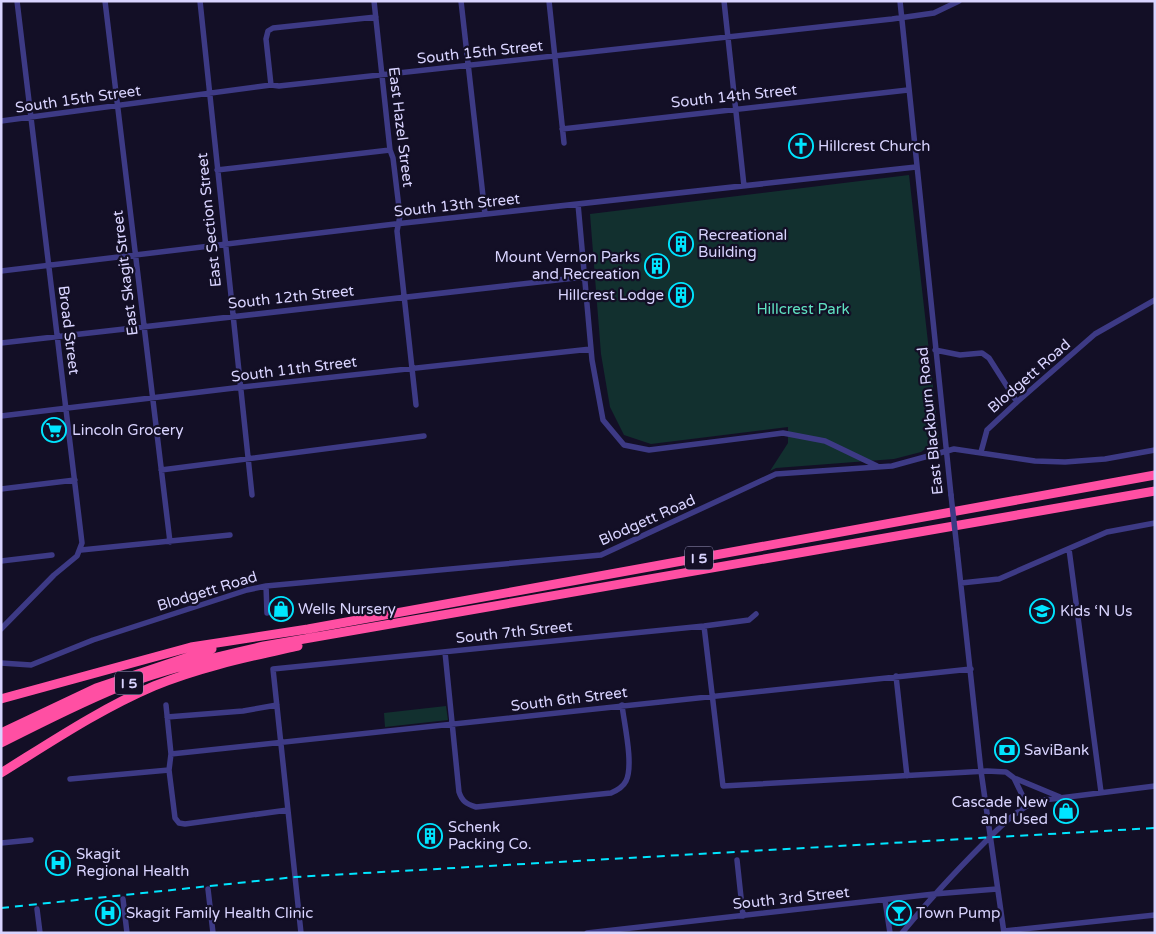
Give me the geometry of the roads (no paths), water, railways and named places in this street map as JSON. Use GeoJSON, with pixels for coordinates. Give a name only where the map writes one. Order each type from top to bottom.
{"type":"FeatureCollection","features":[{"type":"Feature","properties":{"kind":"highway","name":"I 5"},"geometry":{"type":"LineString","coordinates":[[1,733],[96,688],[153,667],[243,640],[1155,475]]}},
{"type":"Feature","properties":{"kind":"highway","name":"I 5"},"geometry":{"type":"LineString","coordinates":[[1,744],[78,704],[121,687],[204,659],[264,646],[1155,491]]}},
{"type":"Feature","properties":{"kind":"highway"},"geometry":{"type":"LineString","coordinates":[[1,773],[66,731],[154,686],[227,662],[388,625]]}},
{"type":"Feature","properties":{"kind":"highway"},"geometry":{"type":"LineString","coordinates":[[1,699],[192,647],[243,640]]}},
{"type":"Feature","properties":{"kind":"street","name":"Broad Street"},"geometry":{"type":"LineString","coordinates":[[17,1],[75,480],[82,543],[81,550]]}},
{"type":"Feature","properties":{"kind":"street","name":"East Skagit Street"},"geometry":{"type":"LineString","coordinates":[[105,1],[170,542]]}},
{"type":"Feature","properties":{"kind":"street","name":"East Section Street"},"geometry":{"type":"LineString","coordinates":[[200,1],[224,244],[252,495]]}},
{"type":"Feature","properties":{"kind":"street","name":"East Hazel Street"},"geometry":{"type":"LineString","coordinates":[[374,1],[390,150],[393,158],[399,206],[397,231],[416,405]]}},
{"type":"Feature","properties":{"kind":"street"},"geometry":{"type":"LineString","coordinates":[[461,1],[484,214]]}},
{"type":"Feature","properties":{"kind":"street"},"geometry":{"type":"LineString","coordinates":[[549,1],[564,143]]}},
{"type":"Feature","properties":{"kind":"street"},"geometry":{"type":"LineString","coordinates":[[724,1],[744,186]]}},
{"type":"Feature","properties":{"kind":"street","name":"East Blackburn Road"},"geometry":{"type":"LineString","coordinates":[[900,1],[935,350],[981,771],[1004,932]]}},
{"type":"Feature","properties":{"kind":"street","name":"South 15th Street"},"geometry":{"type":"LineString","coordinates":[[1,121],[271,85],[279,86],[468,66],[901,18],[934,13],[959,1]]}},
{"type":"Feature","properties":{"kind":"street"},"geometry":{"type":"LineString","coordinates":[[271,85],[266,38],[268,31],[273,28],[376,17]]}},
{"type":"Feature","properties":{"kind":"street","name":"South 14th Street"},"geometry":{"type":"LineString","coordinates":[[562,129],[908,90]]}},
{"type":"Feature","properties":{"kind":"street"},"geometry":{"type":"LineString","coordinates":[[217,170],[390,150]]}},
{"type":"Feature","properties":{"kind":"street","name":"South 13th Street"},"geometry":{"type":"LineString","coordinates":[[1,271],[484,214],[916,167]]}},
{"type":"Feature","properties":{"kind":"street"},"geometry":{"type":"LineString","coordinates":[[578,204],[591,349],[603,420],[624,445],[649,450],[782,433],[825,441],[879,466]]}},
{"type":"Feature","properties":{"kind":"street","name":"South 12th Street"},"geometry":{"type":"LineString","coordinates":[[1,344],[144,326],[584,277]]}},
{"type":"Feature","properties":{"kind":"street","name":"Blodgett Road"},"geometry":{"type":"LineString","coordinates":[[1,663],[31,665],[93,640],[247,590],[266,586],[601,555],[776,474],[892,466],[947,449],[981,452],[987,430],[1017,402],[1095,334],[1155,300]]}},
{"type":"Feature","properties":{"kind":"street","name":"South 11th Street"},"geometry":{"type":"LineString","coordinates":[[1,416],[241,387],[591,349]]}},
{"type":"Feature","properties":{"kind":"street"},"geometry":{"type":"LineString","coordinates":[[935,350],[960,355],[982,353],[989,358],[1017,402]]}},
{"type":"Feature","properties":{"kind":"street"},"geometry":{"type":"LineString","coordinates":[[161,470],[424,436]]}},
{"type":"Feature","properties":{"kind":"street"},"geometry":{"type":"LineString","coordinates":[[981,452],[1035,460],[1065,462],[1105,459],[1155,450]]}},
{"type":"Feature","properties":{"kind":"street"},"geometry":{"type":"LineString","coordinates":[[1,489],[75,480]]}},
{"type":"Feature","properties":{"kind":"street"},"geometry":{"type":"LineString","coordinates":[[961,583],[999,578],[1107,532],[1155,522]]}},
{"type":"Feature","properties":{"kind":"street"},"geometry":{"type":"LineString","coordinates":[[1,628],[81,550],[230,535]]}},
{"type":"Feature","properties":{"kind":"street"},"geometry":{"type":"LineString","coordinates":[[1070,549],[1101,792]]}},
{"type":"Feature","properties":{"kind":"street"},"geometry":{"type":"LineString","coordinates":[[1,561],[52,554]]}},
{"type":"Feature","properties":{"kind":"street"},"geometry":{"type":"LineString","coordinates":[[266,586],[268,613]]}},
{"type":"Feature","properties":{"kind":"street","name":"South 7th Street"},"geometry":{"type":"LineString","coordinates":[[277,705],[273,670],[704,626],[749,620],[756,614]]}},
{"type":"Feature","properties":{"kind":"street"},"geometry":{"type":"LineString","coordinates":[[704,626],[723,786],[981,771],[1006,772],[1014,778],[1060,797]]}},
{"type":"Feature","properties":{"kind":"street"},"geometry":{"type":"LineString","coordinates":[[446,652],[462,799],[468,805],[476,807],[611,793],[621,788],[628,774],[622,705]]}},
{"type":"Feature","properties":{"kind":"street","name":"South 6th Street"},"geometry":{"type":"LineString","coordinates":[[170,754],[971,669]]}},
{"type":"Feature","properties":{"kind":"street"},"geometry":{"type":"LineString","coordinates":[[896,676],[906,776]]}},
{"type":"Feature","properties":{"kind":"street"},"geometry":{"type":"LineString","coordinates":[[166,705],[170,754],[169,770],[175,818],[179,822],[185,824],[288,810]]}},
{"type":"Feature","properties":{"kind":"street"},"geometry":{"type":"LineString","coordinates":[[167,717],[243,711],[277,705],[301,933]]}},
{"type":"Feature","properties":{"kind":"street"},"geometry":{"type":"LineString","coordinates":[[70,779],[169,770]]}},
{"type":"Feature","properties":{"kind":"street"},"geometry":{"type":"LineString","coordinates":[[1014,778],[1027,805]]}},
{"type":"Feature","properties":{"kind":"street"},"geometry":{"type":"LineString","coordinates":[[902,933],[934,894],[1008,819],[1027,805],[1036,801],[1060,797],[1155,786]]}},
{"type":"Feature","properties":{"kind":"street"},"geometry":{"type":"LineString","coordinates":[[1,843],[31,840]]}},
{"type":"Feature","properties":{"kind":"street"},"geometry":{"type":"LineString","coordinates":[[737,860],[744,916]]}},
{"type":"Feature","properties":{"kind":"street"},"geometry":{"type":"LineString","coordinates":[[208,889],[213,933]]}},
{"type":"Feature","properties":{"kind":"street","name":"South 3rd Street"},"geometry":{"type":"LineString","coordinates":[[587,933],[629,931],[934,894],[997,889]]}},
{"type":"Feature","properties":{"kind":"street"},"geometry":{"type":"LineString","coordinates":[[123,899],[127,933]]}},
{"type":"Feature","properties":{"kind":"street"},"geometry":{"type":"LineString","coordinates":[[885,900],[890,933]]}},
{"type":"Feature","properties":{"kind":"street"},"geometry":{"type":"LineString","coordinates":[[37,909],[40,933]]}},
{"type":"Feature","properties":{"kind":"street"},"geometry":{"type":"LineString","coordinates":[[1004,932],[1155,915]]}},
{"type":"Feature","properties":{"kind":"railway"},"geometry":{"type":"LineString","coordinates":[[1,908],[295,877],[1155,828]]}},
{"type":"Feature","properties":{"kind":"place","name":"Hillcrest Church"},"geometry":{"type":"Point","coordinates":[801,146]}},
{"type":"Feature","properties":{"kind":"place","name":"Recreational Building"},"geometry":{"type":"Point","coordinates":[681,244]}},
{"type":"Feature","properties":{"kind":"place","name":"Mount Vernon Parks and Recreation"},"geometry":{"type":"Point","coordinates":[657,266]}},
{"type":"Feature","properties":{"kind":"place","name":"Hillcrest Lodge"},"geometry":{"type":"Point","coordinates":[681,295]}},
{"type":"Feature","properties":{"kind":"place","name":"Lincoln Grocery"},"geometry":{"type":"Point","coordinates":[54,430]}},
{"type":"Feature","properties":{"kind":"place","name":"Wells Nursery"},"geometry":{"type":"Point","coordinates":[281,609]}},
{"type":"Feature","properties":{"kind":"place","name":"Kids ‘N Us"},"geometry":{"type":"Point","coordinates":[1042,611]}},
{"type":"Feature","properties":{"kind":"place","name":"SaviBank"},"geometry":{"type":"Point","coordinates":[1007,750]}},
{"type":"Feature","properties":{"kind":"place","name":"Cascade New and Used"},"geometry":{"type":"Point","coordinates":[1066,811]}},
{"type":"Feature","properties":{"kind":"place","name":"Schenk Packing Co."},"geometry":{"type":"Point","coordinates":[430,836]}},
{"type":"Feature","properties":{"kind":"place","name":"Skagit Regional Health"},"geometry":{"type":"Point","coordinates":[58,863]}},
{"type":"Feature","properties":{"kind":"place","name":"Skagit Family Health Clinic"},"geometry":{"type":"Point","coordinates":[108,913]}},
{"type":"Feature","properties":{"kind":"place","name":"Town Pump"},"geometry":{"type":"Point","coordinates":[899,913]}},
{"type":"Feature","properties":{"kind":"park label","name":"Hillcrest Park"},"geometry":{"type":"Point","coordinates":[803,309]}}]}
